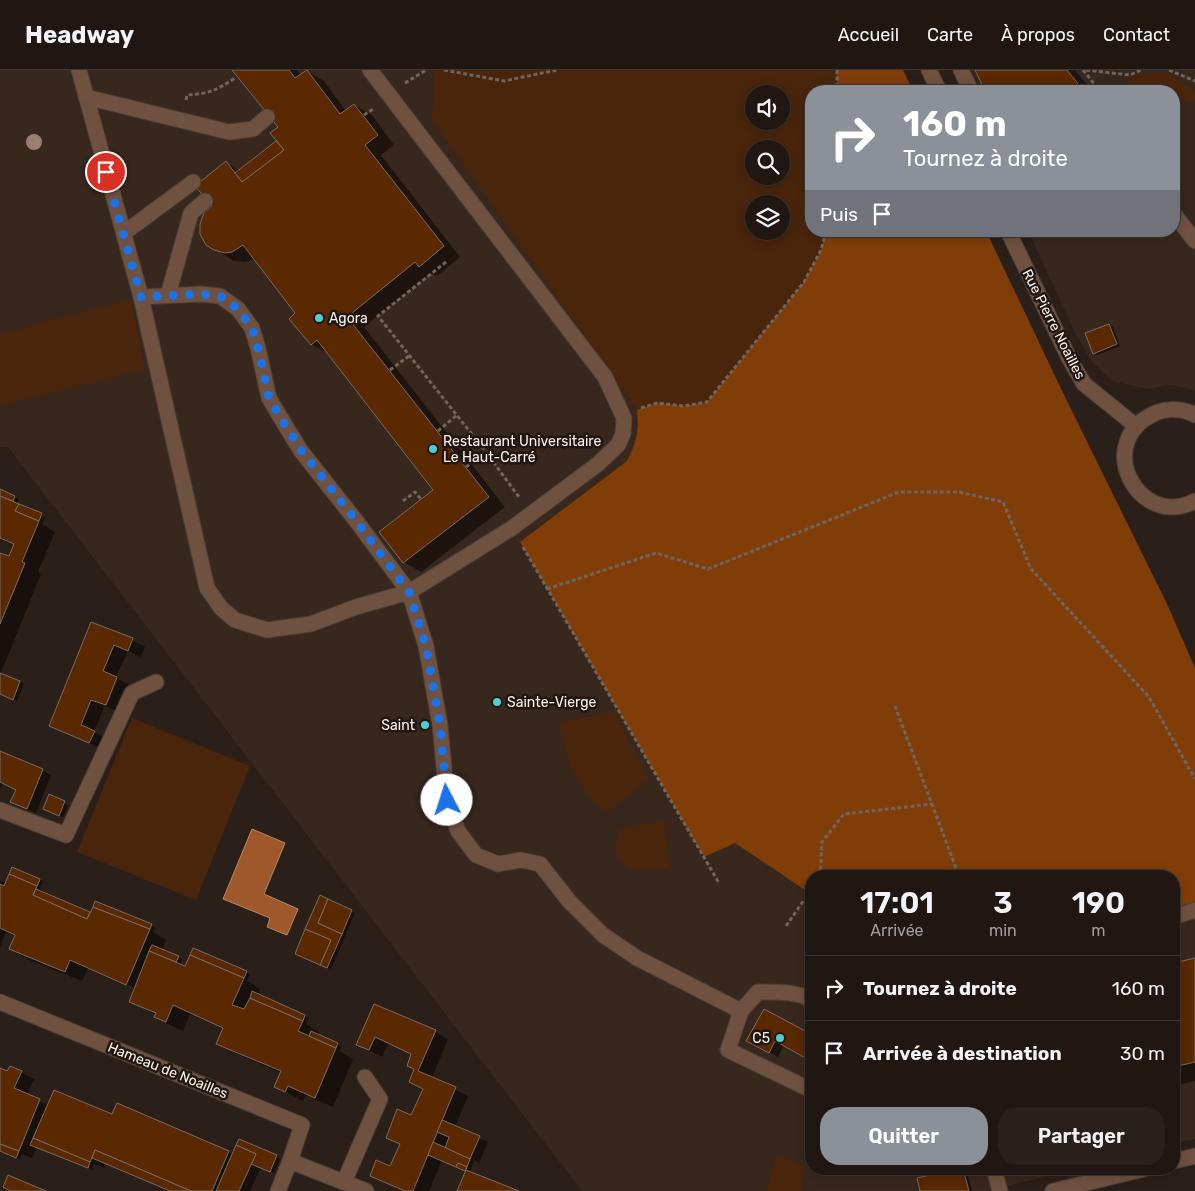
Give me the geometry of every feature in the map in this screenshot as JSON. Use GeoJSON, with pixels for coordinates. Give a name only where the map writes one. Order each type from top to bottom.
{"type":"FeatureCollection","features":[{"type":"Feature","properties":{"kind":"street"},"geometry":{"type":"LineString","coordinates":[[79,70],[141,297],[207,588],[221,608],[234,620],[267,630],[310,624],[356,607],[409,592],[512,528],[598,464],[618,445],[623,434],[624,418],[605,377],[370,70]]}},
{"type":"Feature","properties":{"kind":"street"},"geometry":{"type":"LineString","coordinates":[[929,70],[936,85]]}},
{"type":"Feature","properties":{"kind":"street"},"geometry":{"type":"LineString","coordinates":[[960,70],[968,85]]}},
{"type":"Feature","properties":{"kind":"street"},"geometry":{"type":"LineString","coordinates":[[86,97],[229,132],[253,128],[267,117]]}},
{"type":"Feature","properties":{"kind":"street"},"geometry":{"type":"LineString","coordinates":[[124,233],[192,182]]}},
{"type":"Feature","properties":{"kind":"street"},"geometry":{"type":"LineString","coordinates":[[168,295],[191,213],[205,202]]}},
{"type":"Feature","properties":{"kind":"street"},"geometry":{"type":"LineString","coordinates":[[1180,222],[1195,241]]}},
{"type":"Feature","properties":{"kind":"street","name":"Rue Pierre Noailles"},"geometry":{"type":"LineString","coordinates":[[1011,237],[1069,358],[1084,384],[1136,426]]}},
{"type":"Feature","properties":{"kind":"street"},"geometry":{"type":"LineString","coordinates":[[141,297],[201,294],[220,296],[238,309],[252,328],[269,398],[282,420],[301,450],[409,592],[426,646],[440,725],[447,800],[458,831],[476,855],[498,864],[521,860],[540,864],[569,901],[603,935],[637,958],[741,1011]]}},
{"type":"Feature","properties":{"kind":"street"},"geometry":{"type":"LineString","coordinates":[[1194,504],[1160,505],[1145,498],[1134,486],[1126,472],[1124,456],[1128,440],[1136,426],[1148,416],[1162,410],[1177,409],[1195,415]]}},
{"type":"Feature","properties":{"kind":"street"},"geometry":{"type":"LineString","coordinates":[[0,810],[66,835],[132,693],[156,682]]}},
{"type":"Feature","properties":{"kind":"street"},"geometry":{"type":"LineString","coordinates":[[1180,915],[1195,910]]}},
{"type":"Feature","properties":{"kind":"street"},"geometry":{"type":"LineString","coordinates":[[805,997],[778,992],[758,992],[741,1011],[728,1050],[805,1087]]}},
{"type":"Feature","properties":{"kind":"street","name":"Hameau de Noailles"},"geometry":{"type":"LineString","coordinates":[[0,1002],[302,1125],[278,1191]]}},
{"type":"Feature","properties":{"kind":"street"},"geometry":{"type":"LineString","coordinates":[[344,1182],[380,1099],[365,1077]]}},
{"type":"Feature","properties":{"kind":"street"},"geometry":{"type":"LineString","coordinates":[[1180,1160],[1195,1156]]}},
{"type":"Feature","properties":{"kind":"street"},"geometry":{"type":"LineString","coordinates":[[290,1161],[366,1191]]}},
{"type":"Feature","properties":{"kind":"street"},"geometry":{"type":"LineString","coordinates":[[996,1175],[1000,1191]]}},
{"type":"Feature","properties":{"kind":"street"},"geometry":{"type":"LineString","coordinates":[[1053,1191],[1119,1175]]}},
{"type":"Feature","properties":{"kind":"path"},"geometry":{"type":"LineString","coordinates":[[444,70],[504,81],[557,70]]}},
{"type":"Feature","properties":{"kind":"path"},"geometry":{"type":"LineString","coordinates":[[837,70],[838,85]]}},
{"type":"Feature","properties":{"kind":"path"},"geometry":{"type":"LineString","coordinates":[[1085,70],[1130,74],[1141,70]]}},
{"type":"Feature","properties":{"kind":"path"},"geometry":{"type":"LineString","coordinates":[[1085,70],[1096,85]]}},
{"type":"Feature","properties":{"kind":"path"},"geometry":{"type":"LineString","coordinates":[[1169,70],[1195,82]]}},
{"type":"Feature","properties":{"kind":"path"},"geometry":{"type":"LineString","coordinates":[[183,121],[187,95],[216,91],[235,78]]}},
{"type":"Feature","properties":{"kind":"path"},"geometry":{"type":"LineString","coordinates":[[624,418],[637,410],[656,403],[684,406],[707,402],[804,282],[821,250],[824,237]]}},
{"type":"Feature","properties":{"kind":"path"},"geometry":{"type":"LineString","coordinates":[[446,262],[378,316],[532,513]]}},
{"type":"Feature","properties":{"kind":"path"},"geometry":{"type":"LineString","coordinates":[[390,370],[410,355]]}},
{"type":"Feature","properties":{"kind":"path"},"geometry":{"type":"LineString","coordinates":[[438,430],[457,415]]}},
{"type":"Feature","properties":{"kind":"path"},"geometry":{"type":"LineString","coordinates":[[466,467],[486,452]]}},
{"type":"Feature","properties":{"kind":"path"},"geometry":{"type":"LineString","coordinates":[[403,501],[414,492],[421,499]]}},
{"type":"Feature","properties":{"kind":"path"},"geometry":{"type":"LineString","coordinates":[[547,589],[656,553],[708,569],[899,492],[959,492],[1003,502],[1031,569],[1149,697],[1195,779]]}},
{"type":"Feature","properties":{"kind":"path"},"geometry":{"type":"LineString","coordinates":[[512,528],[719,883]]}},
{"type":"Feature","properties":{"kind":"path"},"geometry":{"type":"LineString","coordinates":[[895,706],[957,870]]}},
{"type":"Feature","properties":{"kind":"path"},"geometry":{"type":"LineString","coordinates":[[820,870],[822,842],[844,814],[932,804]]}},
{"type":"Feature","properties":{"kind":"path"},"geometry":{"type":"LineString","coordinates":[[786,926],[805,899]]}},
{"type":"Feature","properties":{"kind":"shaded area"},"geometry":{"type":"Polygon","coordinates":[[[0,70],[903,70],[910,85],[805,85],[805,237],[989,237],[1167,604],[1195,668],[1195,1139],[1180,1143],[1180,870],[805,870],[805,1175],[1051,1175],[986,1191],[582,1191],[8,447],[0,447],[0,70]]]}},
{"type":"Feature","properties":{"kind":"shaded area"},"geometry":{"type":"Polygon","coordinates":[[[430,70],[837,70],[837,85],[805,85],[805,237],[824,237],[821,250],[804,282],[707,402],[684,406],[657,403],[637,410],[432,120],[434,73],[430,70]]]}},
{"type":"Feature","properties":{"kind":"shaded area"},"geometry":{"type":"Polygon","coordinates":[[[837,70],[903,70],[910,85],[837,85],[837,70]]]}},
{"type":"Feature","properties":{"kind":"shaded area"},"geometry":{"type":"Polygon","coordinates":[[[953,70],[1195,70],[1195,390],[1171,385],[1148,389],[1112,381],[1092,362],[1073,328],[1031,237],[1180,237],[1180,85],[960,85],[953,70]]]}},
{"type":"Feature","properties":{"kind":"shaded area"},"geometry":{"type":"Polygon","coordinates":[[[1158,72],[1169,75],[1195,92],[1195,103],[1180,101],[1180,85],[1131,85],[1128,78],[1158,72]]]}},
{"type":"Feature","properties":{"kind":"shaded area"},"geometry":{"type":"Polygon","coordinates":[[[824,237],[989,237],[1167,604],[1195,668],[1195,903],[1180,908],[1180,870],[805,870],[805,890],[735,843],[704,857],[520,542],[627,461],[636,436],[638,424],[637,410],[657,403],[684,406],[707,402],[804,282],[821,250],[824,237]]]}},
{"type":"Feature","properties":{"kind":"shaded area"},"geometry":{"type":"Polygon","coordinates":[[[131,299],[145,370],[0,405],[0,334],[131,299]]]}},
{"type":"Feature","properties":{"kind":"shaded area"},"geometry":{"type":"Polygon","coordinates":[[[616,711],[630,745],[650,779],[607,812],[590,798],[570,766],[558,723],[616,711]]]}},
{"type":"Feature","properties":{"kind":"shaded area"},"geometry":{"type":"Polygon","coordinates":[[[132,718],[250,766],[196,900],[77,852],[132,718]]]}},
{"type":"Feature","properties":{"kind":"shaded area"},"geometry":{"type":"Polygon","coordinates":[[[664,820],[670,869],[628,870],[614,852],[620,829],[664,820]]]}},
{"type":"Feature","properties":{"kind":"shaded area"},"geometry":{"type":"Polygon","coordinates":[[[252,829],[285,843],[264,894],[298,909],[287,935],[267,927],[270,918],[223,899],[252,829]]]}},
{"type":"Feature","properties":{"kind":"shaded area"},"geometry":{"type":"Polygon","coordinates":[[[776,1155],[805,1165],[802,1191],[766,1191],[776,1155]]]}},
{"type":"Feature","properties":{"kind":"building","name":"Agora"},"geometry":{"type":"Polygon","coordinates":[[[232,70],[289,70],[295,78],[307,70],[340,114],[354,104],[378,135],[365,145],[444,246],[419,267],[415,262],[347,317],[489,497],[403,563],[379,532],[433,490],[317,340],[311,345],[289,319],[295,313],[243,245],[232,252],[225,253],[214,250],[206,245],[200,234],[200,224],[204,213],[212,206],[195,186],[226,161],[242,182],[284,150],[270,133],[278,127],[232,70]]]}},
{"type":"Feature","properties":{"kind":"building"},"geometry":{"type":"Polygon","coordinates":[[[975,70],[1067,70],[1079,85],[982,85],[975,70]]]}},
{"type":"Feature","properties":{"kind":"building"},"geometry":{"type":"Polygon","coordinates":[[[276,141],[284,150],[242,182],[235,173],[276,141]]]}},
{"type":"Feature","properties":{"kind":"building"},"geometry":{"type":"Polygon","coordinates":[[[1109,324],[1117,344],[1093,354],[1085,333],[1109,324]]]}},
{"type":"Feature","properties":{"kind":"building"},"geometry":{"type":"Polygon","coordinates":[[[0,489],[15,496],[13,501],[0,496],[0,489]]]}},
{"type":"Feature","properties":{"kind":"building"},"geometry":{"type":"Polygon","coordinates":[[[0,496],[19,504],[15,511],[39,521],[22,562],[25,563],[0,624],[0,553],[9,556],[14,544],[0,538],[0,496]]]}},
{"type":"Feature","properties":{"kind":"building"},"geometry":{"type":"Polygon","coordinates":[[[19,504],[42,513],[39,521],[15,511],[19,504]]]}},
{"type":"Feature","properties":{"kind":"building"},"geometry":{"type":"Polygon","coordinates":[[[91,622],[133,638],[128,651],[114,645],[103,671],[117,677],[106,705],[91,700],[81,725],[95,731],[89,743],[49,726],[91,622]]]}},
{"type":"Feature","properties":{"kind":"building"},"geometry":{"type":"Polygon","coordinates":[[[0,673],[20,681],[13,700],[0,694],[0,673]]]}},
{"type":"Feature","properties":{"kind":"building"},"geometry":{"type":"Polygon","coordinates":[[[0,751],[43,769],[27,809],[10,802],[16,790],[0,782],[0,751]]]}},
{"type":"Feature","properties":{"kind":"building"},"geometry":{"type":"Polygon","coordinates":[[[49,794],[65,801],[59,816],[43,809],[49,794]]]}},
{"type":"Feature","properties":{"kind":"building"},"geometry":{"type":"Polygon","coordinates":[[[12,867],[40,879],[37,886],[9,874],[12,867]]]}},
{"type":"Feature","properties":{"kind":"building"},"geometry":{"type":"Polygon","coordinates":[[[9,874],[37,886],[33,895],[87,919],[93,907],[150,929],[126,985],[70,960],[65,972],[9,949],[15,935],[0,928],[0,884],[4,886],[9,874]]]}},
{"type":"Feature","properties":{"kind":"building"},"geometry":{"type":"Polygon","coordinates":[[[36,889],[90,912],[87,919],[33,895],[36,889]]]}},
{"type":"Feature","properties":{"kind":"building"},"geometry":{"type":"Polygon","coordinates":[[[320,895],[328,899],[318,923],[342,934],[327,968],[320,965],[331,940],[305,929],[320,895]]]}},
{"type":"Feature","properties":{"kind":"building"},"geometry":{"type":"Polygon","coordinates":[[[328,899],[352,910],[342,934],[318,923],[328,899]]]}},
{"type":"Feature","properties":{"kind":"building"},"geometry":{"type":"Polygon","coordinates":[[[95,901],[152,924],[150,929],[93,907],[95,901]]]}},
{"type":"Feature","properties":{"kind":"building"},"geometry":{"type":"Polygon","coordinates":[[[305,929],[331,940],[320,965],[295,954],[305,929]]]}},
{"type":"Feature","properties":{"kind":"building"},"geometry":{"type":"Polygon","coordinates":[[[152,945],[179,956],[176,962],[149,951],[152,945]]]}},
{"type":"Feature","properties":{"kind":"building"},"geometry":{"type":"Polygon","coordinates":[[[193,948],[247,971],[244,978],[190,955],[193,948]]]}},
{"type":"Feature","properties":{"kind":"building"},"geometry":{"type":"Polygon","coordinates":[[[149,951],[185,966],[190,955],[244,978],[232,1005],[244,1009],[250,998],[303,1021],[298,1031],[336,1048],[315,1098],[288,1086],[285,1092],[274,1087],[281,1071],[216,1044],[223,1028],[173,1005],[166,1022],[154,1017],[156,1013],[129,1002],[149,951]]]}},
{"type":"Feature","properties":{"kind":"building"},"geometry":{"type":"Polygon","coordinates":[[[1195,958],[1195,1062],[1180,1066],[1180,962],[1195,958]]]}},
{"type":"Feature","properties":{"kind":"building"},"geometry":{"type":"Polygon","coordinates":[[[252,991],[305,1015],[303,1021],[250,998],[252,991]]]}},
{"type":"Feature","properties":{"kind":"building"},"geometry":{"type":"Polygon","coordinates":[[[374,1004],[436,1030],[418,1071],[456,1087],[413,1191],[405,1191],[370,1176],[376,1160],[390,1166],[400,1144],[386,1138],[397,1109],[411,1115],[423,1089],[409,1082],[414,1069],[407,1066],[411,1054],[375,1037],[369,1050],[356,1045],[374,1004]]]}},
{"type":"Feature","properties":{"kind":"building","name":"C5"},"geometry":{"type":"Polygon","coordinates":[[[764,1009],[805,1031],[805,1058],[775,1041],[769,1053],[746,1041],[764,1009]]]}},
{"type":"Feature","properties":{"kind":"building"},"geometry":{"type":"Polygon","coordinates":[[[311,1031],[338,1043],[336,1048],[309,1036],[311,1031]]]}},
{"type":"Feature","properties":{"kind":"building"},"geometry":{"type":"Polygon","coordinates":[[[10,1066],[22,1071],[14,1088],[40,1099],[19,1151],[0,1144],[0,1068],[7,1071],[10,1066]]]}},
{"type":"Feature","properties":{"kind":"building"},"geometry":{"type":"Polygon","coordinates":[[[54,1090],[112,1114],[117,1103],[229,1151],[212,1191],[191,1191],[95,1150],[90,1162],[33,1138],[54,1090]]]}},
{"type":"Feature","properties":{"kind":"building"},"geometry":{"type":"Polygon","coordinates":[[[442,1120],[480,1136],[470,1159],[445,1148],[449,1137],[437,1132],[442,1120]]]}},
{"type":"Feature","properties":{"kind":"building"},"geometry":{"type":"Polygon","coordinates":[[[33,1138],[90,1162],[88,1168],[30,1145],[33,1138]]]}},
{"type":"Feature","properties":{"kind":"building"},"geometry":{"type":"Polygon","coordinates":[[[239,1139],[277,1155],[270,1172],[251,1164],[256,1154],[236,1145],[239,1139]]]}},
{"type":"Feature","properties":{"kind":"building"},"geometry":{"type":"Polygon","coordinates":[[[433,1142],[470,1159],[467,1167],[458,1163],[456,1167],[428,1155],[433,1142]]]}},
{"type":"Feature","properties":{"kind":"building"},"geometry":{"type":"Polygon","coordinates":[[[0,1144],[19,1151],[16,1158],[0,1151],[0,1144]]]}},
{"type":"Feature","properties":{"kind":"building"},"geometry":{"type":"Polygon","coordinates":[[[236,1145],[256,1154],[239,1191],[216,1191],[236,1145]]]}},
{"type":"Feature","properties":{"kind":"building"},"geometry":{"type":"Polygon","coordinates":[[[95,1150],[191,1191],[170,1191],[92,1158],[95,1150]]]}},
{"type":"Feature","properties":{"kind":"building"},"geometry":{"type":"Polygon","coordinates":[[[458,1163],[467,1167],[465,1171],[456,1167],[458,1163]]]}},
{"type":"Feature","properties":{"kind":"building"},"geometry":{"type":"Polygon","coordinates":[[[466,1170],[519,1191],[457,1191],[466,1170]]]}},
{"type":"Feature","properties":{"kind":"building"},"geometry":{"type":"Polygon","coordinates":[[[8,1175],[46,1191],[10,1191],[3,1187],[8,1175]]]}},
{"type":"Feature","properties":{"kind":"building"},"geometry":{"type":"Polygon","coordinates":[[[930,1175],[965,1175],[969,1191],[920,1191],[917,1178],[930,1175]]]}},
{"type":"Feature","properties":{"kind":"place","name":"Agora"},"geometry":{"type":"Point","coordinates":[319,318]}},
{"type":"Feature","properties":{"kind":"place","name":"Restaurant Universitaire Le Haut-Carré"},"geometry":{"type":"Point","coordinates":[433,449]}},
{"type":"Feature","properties":{"kind":"place","name":"Sainte-Vierge"},"geometry":{"type":"Point","coordinates":[497,702]}},
{"type":"Feature","properties":{"kind":"place","name":"Saint"},"geometry":{"type":"Point","coordinates":[425,725]}},
{"type":"Feature","properties":{"kind":"place","name":"C5"},"geometry":{"type":"Point","coordinates":[780,1038]}},
{"type":"Feature","properties":{"kind":"route"},"geometry":{"type":"LineString","coordinates":[[106,172],[141,297],[201,294],[220,296],[238,309],[252,328],[269,398],[282,420],[301,450],[409,592],[426,646],[440,725],[447,800]]}}]}
